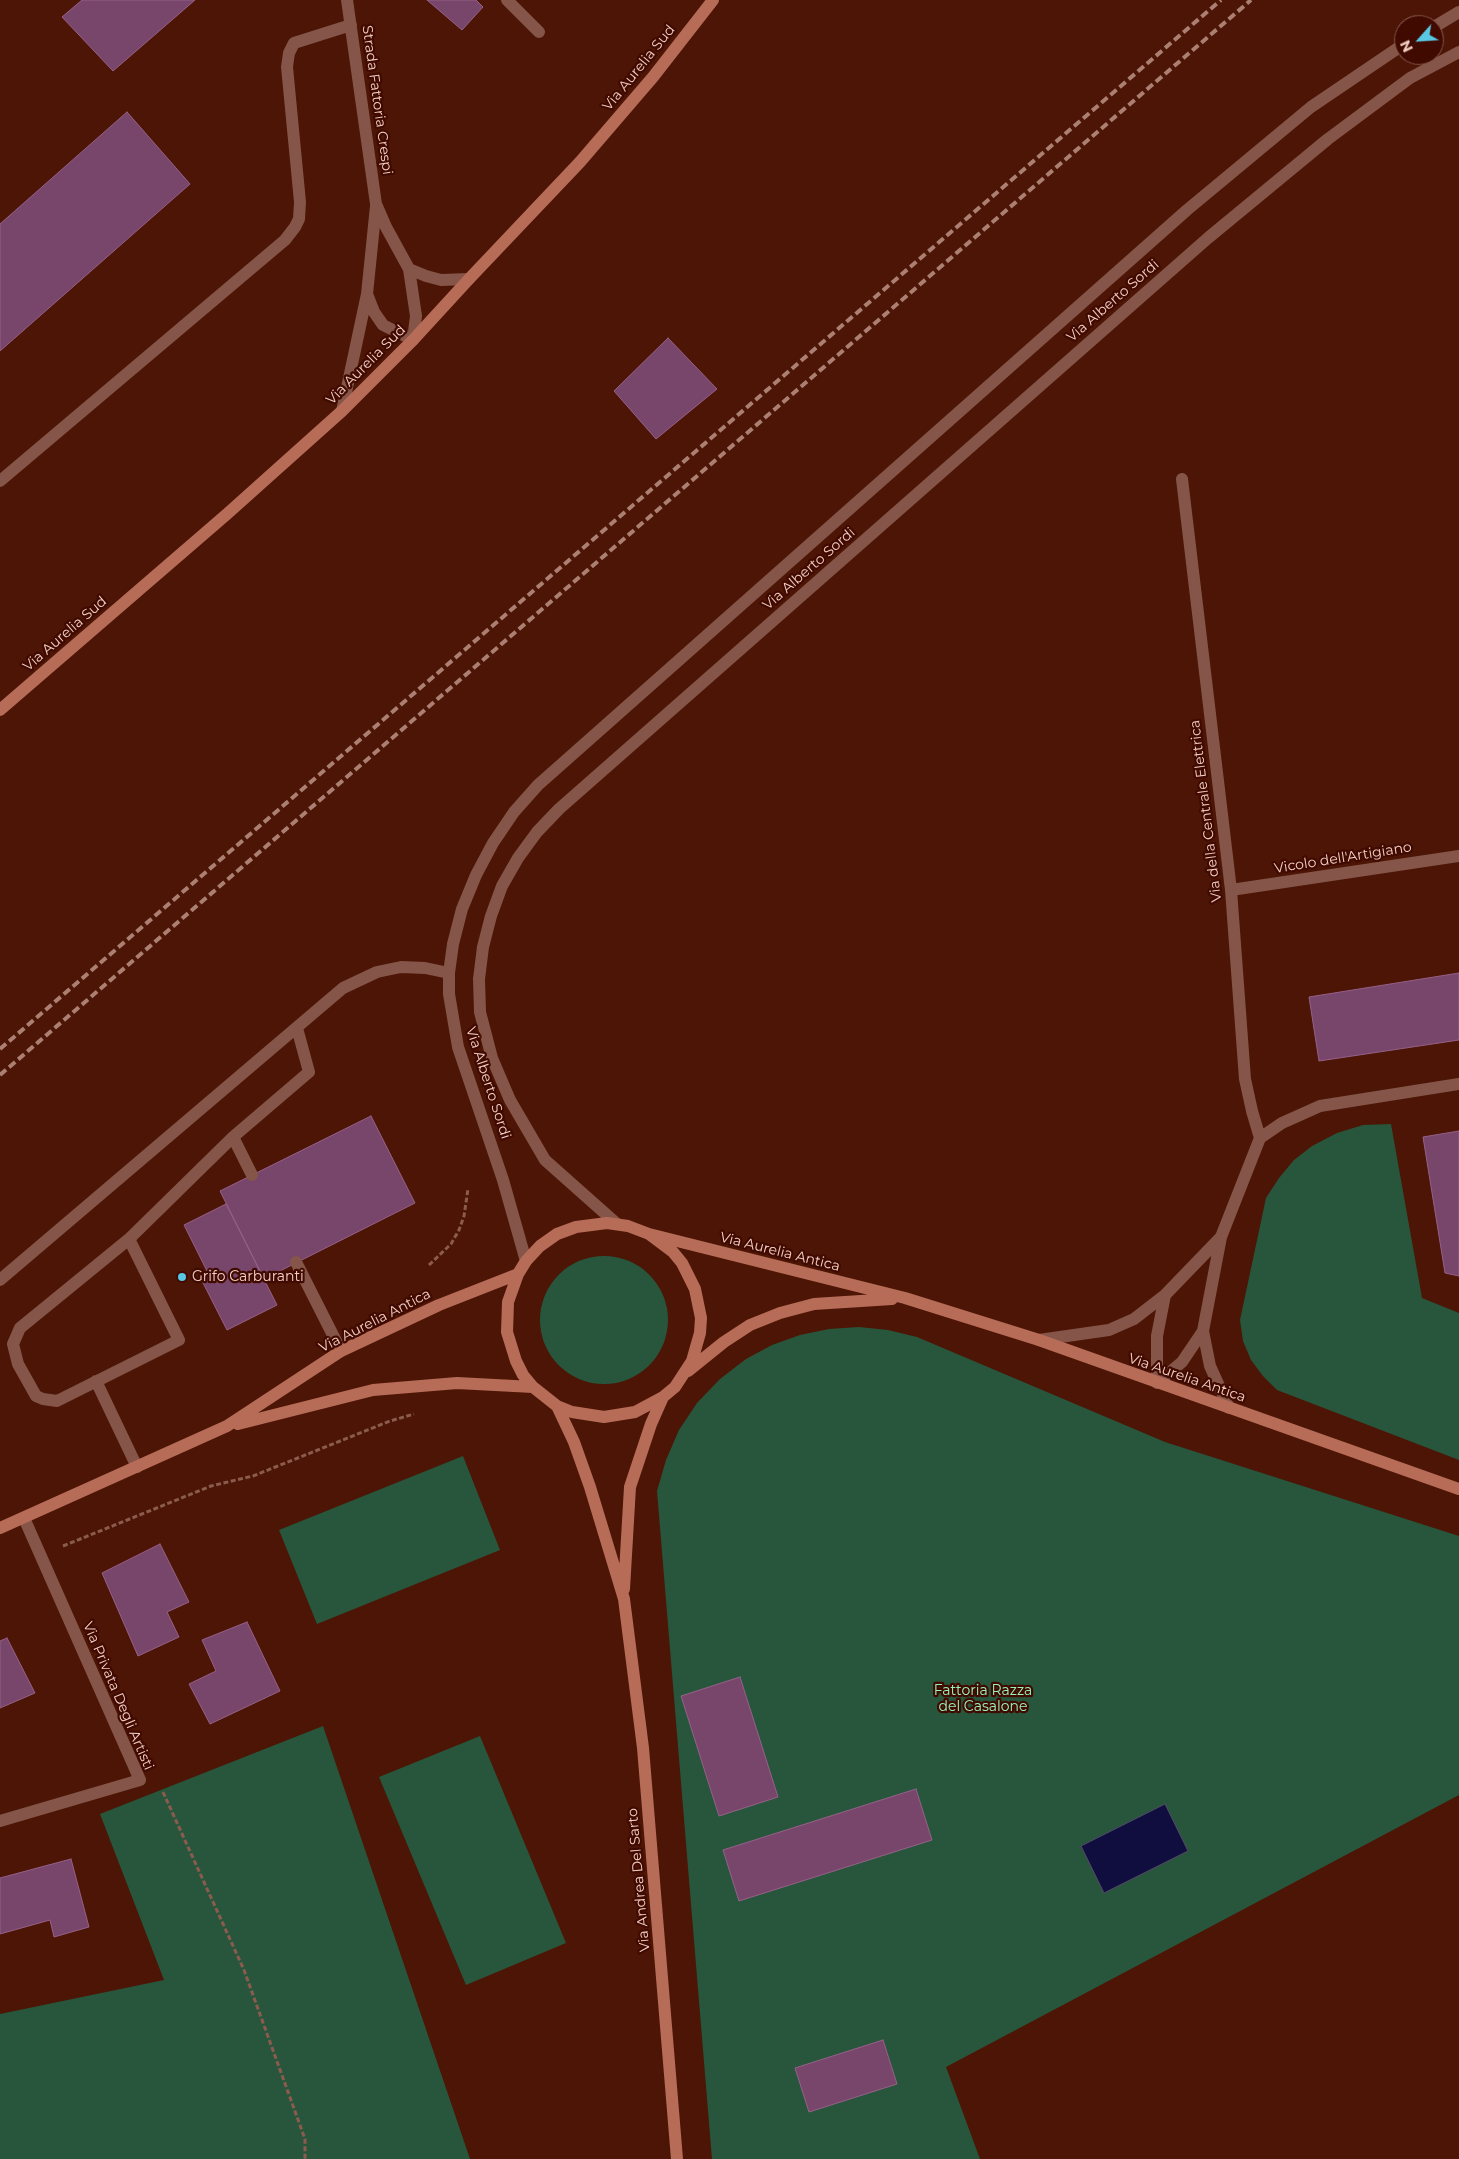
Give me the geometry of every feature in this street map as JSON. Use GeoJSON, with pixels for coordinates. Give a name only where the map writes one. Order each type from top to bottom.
{"type":"FeatureCollection","features":[{"type":"Feature","properties":{"kind":"main road","name":"Via Aurelia Sud"},"geometry":{"type":"LineString","coordinates":[[0,710],[220,520],[342,411],[413,340],[580,162],[653,77],[713,0]]}},
{"type":"Feature","properties":{"kind":"main road","name":"Via Aurelia Antica"},"geometry":{"type":"LineString","coordinates":[[905,1298],[814,1304],[780,1313],[750,1325],[724,1342],[684,1374],[663,1397],[635,1412],[619,1416],[588,1416],[557,1406],[533,1386],[524,1375],[516,1361],[507,1332],[508,1302],[518,1274],[526,1261],[549,1240],[567,1230],[597,1223],[617,1224],[649,1234],[905,1298],[1039,1340],[1459,1489]]}},
{"type":"Feature","properties":{"kind":"main road","name":"Via Aurelia Antica"},"geometry":{"type":"LineString","coordinates":[[649,1234],[672,1252],[682,1263],[695,1289],[699,1304],[700,1333],[692,1361],[684,1374]]}},
{"type":"Feature","properties":{"kind":"main road","name":"Via Aurelia Antica"},"geometry":{"type":"LineString","coordinates":[[0,1528],[227,1426],[341,1351],[439,1305],[518,1274]]}},
{"type":"Feature","properties":{"kind":"main road","name":"Via Aurelia Antica"},"geometry":{"type":"LineString","coordinates":[[227,1426],[373,1390],[457,1383],[533,1386]]}},
{"type":"Feature","properties":{"kind":"main road","name":"Via Andrea Del Sarto"},"geometry":{"type":"LineString","coordinates":[[624,1599],[630,1488],[651,1424],[663,1397]]}},
{"type":"Feature","properties":{"kind":"main road","name":"Via Andrea Del Sarto"},"geometry":{"type":"LineString","coordinates":[[557,1406],[574,1442],[590,1487],[624,1599],[643,1748],[677,2159]]}},
{"type":"Feature","properties":{"kind":"street","name":"Strada Fattoria Crespi"},"geometry":{"type":"LineString","coordinates":[[342,411],[367,294],[376,204],[347,0]]}},
{"type":"Feature","properties":{"kind":"street"},"geometry":{"type":"LineString","coordinates":[[507,0],[539,32]]}},
{"type":"Feature","properties":{"kind":"street"},"geometry":{"type":"LineString","coordinates":[[1444,21],[1459,12]]}},
{"type":"Feature","properties":{"kind":"street"},"geometry":{"type":"LineString","coordinates":[[0,481],[285,240],[299,219],[300,202],[287,66],[290,53],[294,43],[351,25]]}},
{"type":"Feature","properties":{"kind":"street","name":"Via Alberto Sordi"},"geometry":{"type":"LineString","coordinates":[[526,1261],[503,1180],[458,1047],[449,994],[449,973],[453,944],[462,909],[476,875],[508,820],[538,785],[1186,210],[1311,108],[1394,51]]}},
{"type":"Feature","properties":{"kind":"street","name":"Via Alberto Sordi"},"geometry":{"type":"LineString","coordinates":[[617,1224],[545,1160],[510,1100],[492,1058],[480,1012],[480,971],[490,916],[502,886],[537,832],[559,809],[1208,238],[1328,139],[1410,78],[1459,52]]}},
{"type":"Feature","properties":{"kind":"street","name":"Strada Fattoria Crespi"},"geometry":{"type":"LineString","coordinates":[[376,204],[409,269],[416,316],[413,340]]}},
{"type":"Feature","properties":{"kind":"street"},"geometry":{"type":"LineString","coordinates":[[409,269],[441,280],[469,279]]}},
{"type":"Feature","properties":{"kind":"street"},"geometry":{"type":"LineString","coordinates":[[367,294],[374,312],[383,325],[413,340]]}},
{"type":"Feature","properties":{"kind":"street","name":"Via della Centrale Elettrica"},"geometry":{"type":"LineString","coordinates":[[1182,480],[1231,890],[1246,1079],[1252,1111],[1260,1138]]}},
{"type":"Feature","properties":{"kind":"street","name":"Vicolo dell'Artigiano"},"geometry":{"type":"LineString","coordinates":[[1231,890],[1459,856]]}},
{"type":"Feature","properties":{"kind":"street"},"geometry":{"type":"LineString","coordinates":[[0,1280],[343,988],[377,972],[401,967],[425,968],[449,973]]}},
{"type":"Feature","properties":{"kind":"street"},"geometry":{"type":"LineString","coordinates":[[129,1239],[179,1340],[57,1401],[43,1400],[36,1396],[18,1364],[13,1344],[20,1328],[129,1239],[233,1138],[309,1072],[297,1028]]}},
{"type":"Feature","properties":{"kind":"street"},"geometry":{"type":"LineString","coordinates":[[1229,1408],[1210,1366],[1203,1331],[1221,1237],[1260,1138],[1282,1123],[1320,1106],[1459,1084]]}},
{"type":"Feature","properties":{"kind":"street"},"geometry":{"type":"LineString","coordinates":[[233,1138],[252,1175]]}},
{"type":"Feature","properties":{"kind":"street"},"geometry":{"type":"LineString","coordinates":[[1039,1340],[1108,1330],[1134,1319],[1165,1295],[1221,1237]]}},
{"type":"Feature","properties":{"kind":"street"},"geometry":{"type":"LineString","coordinates":[[296,1262],[341,1351]]}},
{"type":"Feature","properties":{"kind":"street"},"geometry":{"type":"LineString","coordinates":[[1156,1383],[1157,1336],[1165,1295]]}},
{"type":"Feature","properties":{"kind":"street"},"geometry":{"type":"LineString","coordinates":[[1156,1383],[1182,1362],[1203,1331]]}},
{"type":"Feature","properties":{"kind":"street"},"geometry":{"type":"LineString","coordinates":[[96,1381],[137,1467]]}},
{"type":"Feature","properties":{"kind":"street","name":"Via Privata Degli Artisti"},"geometry":{"type":"LineString","coordinates":[[0,1821],[140,1780],[24,1518]]}},
{"type":"Feature","properties":{"kind":"path"},"geometry":{"type":"LineString","coordinates":[[429,1265],[451,1244],[459,1230],[464,1216],[468,1189]]}},
{"type":"Feature","properties":{"kind":"path"},"geometry":{"type":"LineString","coordinates":[[60,1551],[66,1543],[211,1486],[253,1476],[390,1421],[416,1413]]}},
{"type":"Feature","properties":{"kind":"path"},"geometry":{"type":"LineString","coordinates":[[159,1784],[244,1970],[305,2139],[304,2159]]}},
{"type":"Feature","properties":{"kind":"green space"},"geometry":{"type":"Polygon","coordinates":[[[1391,1124],[1422,1298],[1459,1313],[1459,1460],[1277,1390],[1251,1360],[1243,1341],[1240,1320],[1266,1198],[1279,1178],[1294,1160],[1312,1146],[1337,1133],[1363,1125],[1391,1124]]]}},
{"type":"Feature","properties":{"kind":"green space"},"geometry":{"type":"Polygon","coordinates":[[[604,1256],[629,1260],[650,1274],[664,1295],[668,1320],[664,1345],[650,1366],[629,1380],[604,1384],[579,1380],[558,1366],[544,1345],[540,1320],[544,1295],[558,1274],[579,1260],[604,1256]]]}},
{"type":"Feature","properties":{"kind":"green space","name":"Fattoria Razza del Casalone"},"geometry":{"type":"Polygon","coordinates":[[[859,1327],[888,1330],[917,1337],[1165,1442],[1459,1536],[1459,1795],[946,2067],[980,2159],[712,2159],[657,1491],[666,1460],[679,1430],[697,1403],[720,1379],[746,1359],[772,1345],[800,1335],[829,1329],[859,1327]]]}},
{"type":"Feature","properties":{"kind":"green space"},"geometry":{"type":"Polygon","coordinates":[[[463,1456],[500,1550],[317,1624],[279,1530],[463,1456]]]}},
{"type":"Feature","properties":{"kind":"green space"},"geometry":{"type":"Polygon","coordinates":[[[323,1726],[470,2159],[0,2159],[0,2014],[164,1980],[100,1814],[323,1726]]]}},
{"type":"Feature","properties":{"kind":"green space"},"geometry":{"type":"Polygon","coordinates":[[[480,1736],[566,1943],[466,1985],[379,1777],[480,1736]]]}},
{"type":"Feature","properties":{"kind":"shaded area"},"geometry":{"type":"Polygon","coordinates":[[[1165,1804],[1188,1851],[1104,1893],[1081,1846],[1165,1804]]]}},
{"type":"Feature","properties":{"kind":"building"},"geometry":{"type":"Polygon","coordinates":[[[82,0],[195,0],[113,71],[62,17],[82,0]]]}},
{"type":"Feature","properties":{"kind":"building"},"geometry":{"type":"Polygon","coordinates":[[[427,0],[476,0],[483,7],[462,30],[427,0]]]}},
{"type":"Feature","properties":{"kind":"building"},"geometry":{"type":"Polygon","coordinates":[[[127,112],[190,184],[0,351],[0,224],[127,112]]]}},
{"type":"Feature","properties":{"kind":"building"},"geometry":{"type":"Polygon","coordinates":[[[668,338],[717,389],[656,439],[614,391],[668,338]]]}},
{"type":"Feature","properties":{"kind":"building"},"geometry":{"type":"Polygon","coordinates":[[[1459,973],[1459,1040],[1319,1061],[1309,997],[1459,973]]]}},
{"type":"Feature","properties":{"kind":"building"},"geometry":{"type":"Polygon","coordinates":[[[371,1116],[415,1203],[264,1279],[220,1191],[371,1116]]]}},
{"type":"Feature","properties":{"kind":"building"},"geometry":{"type":"Polygon","coordinates":[[[1459,1131],[1459,1276],[1445,1273],[1423,1137],[1459,1131]]]}},
{"type":"Feature","properties":{"kind":"building"},"geometry":{"type":"Polygon","coordinates":[[[226,1204],[277,1305],[227,1330],[200,1277],[208,1273],[184,1225],[226,1204]]]}},
{"type":"Feature","properties":{"kind":"building"},"geometry":{"type":"Polygon","coordinates":[[[160,1544],[189,1602],[167,1612],[179,1637],[138,1656],[102,1573],[160,1544]]]}},
{"type":"Feature","properties":{"kind":"building"},"geometry":{"type":"Polygon","coordinates":[[[247,1622],[280,1691],[210,1724],[189,1684],[216,1671],[202,1640],[247,1622]]]}},
{"type":"Feature","properties":{"kind":"building"},"geometry":{"type":"Polygon","coordinates":[[[7,1638],[35,1693],[0,1708],[0,1641],[7,1638]]]}},
{"type":"Feature","properties":{"kind":"building"},"geometry":{"type":"Polygon","coordinates":[[[740,1677],[778,1797],[719,1816],[681,1696],[740,1677]]]}},
{"type":"Feature","properties":{"kind":"building"},"geometry":{"type":"Polygon","coordinates":[[[916,1789],[932,1840],[739,1901],[723,1850],[916,1789]]]}},
{"type":"Feature","properties":{"kind":"building"},"geometry":{"type":"Polygon","coordinates":[[[71,1859],[89,1927],[54,1937],[50,1920],[0,1934],[0,1878],[71,1859]]]}},
{"type":"Feature","properties":{"kind":"building"},"geometry":{"type":"Polygon","coordinates":[[[883,2040],[897,2084],[809,2112],[795,2068],[883,2040]]]}},
{"type":"Feature","properties":{"kind":"railway"},"geometry":{"type":"LineString","coordinates":[[0,1049],[1221,0]]}},
{"type":"Feature","properties":{"kind":"railway"},"geometry":{"type":"LineString","coordinates":[[0,1075],[1251,0]]}},
{"type":"Feature","properties":{"kind":"place","name":"Grifo Carburanti"},"geometry":{"type":"Point","coordinates":[182,1277]}}]}
